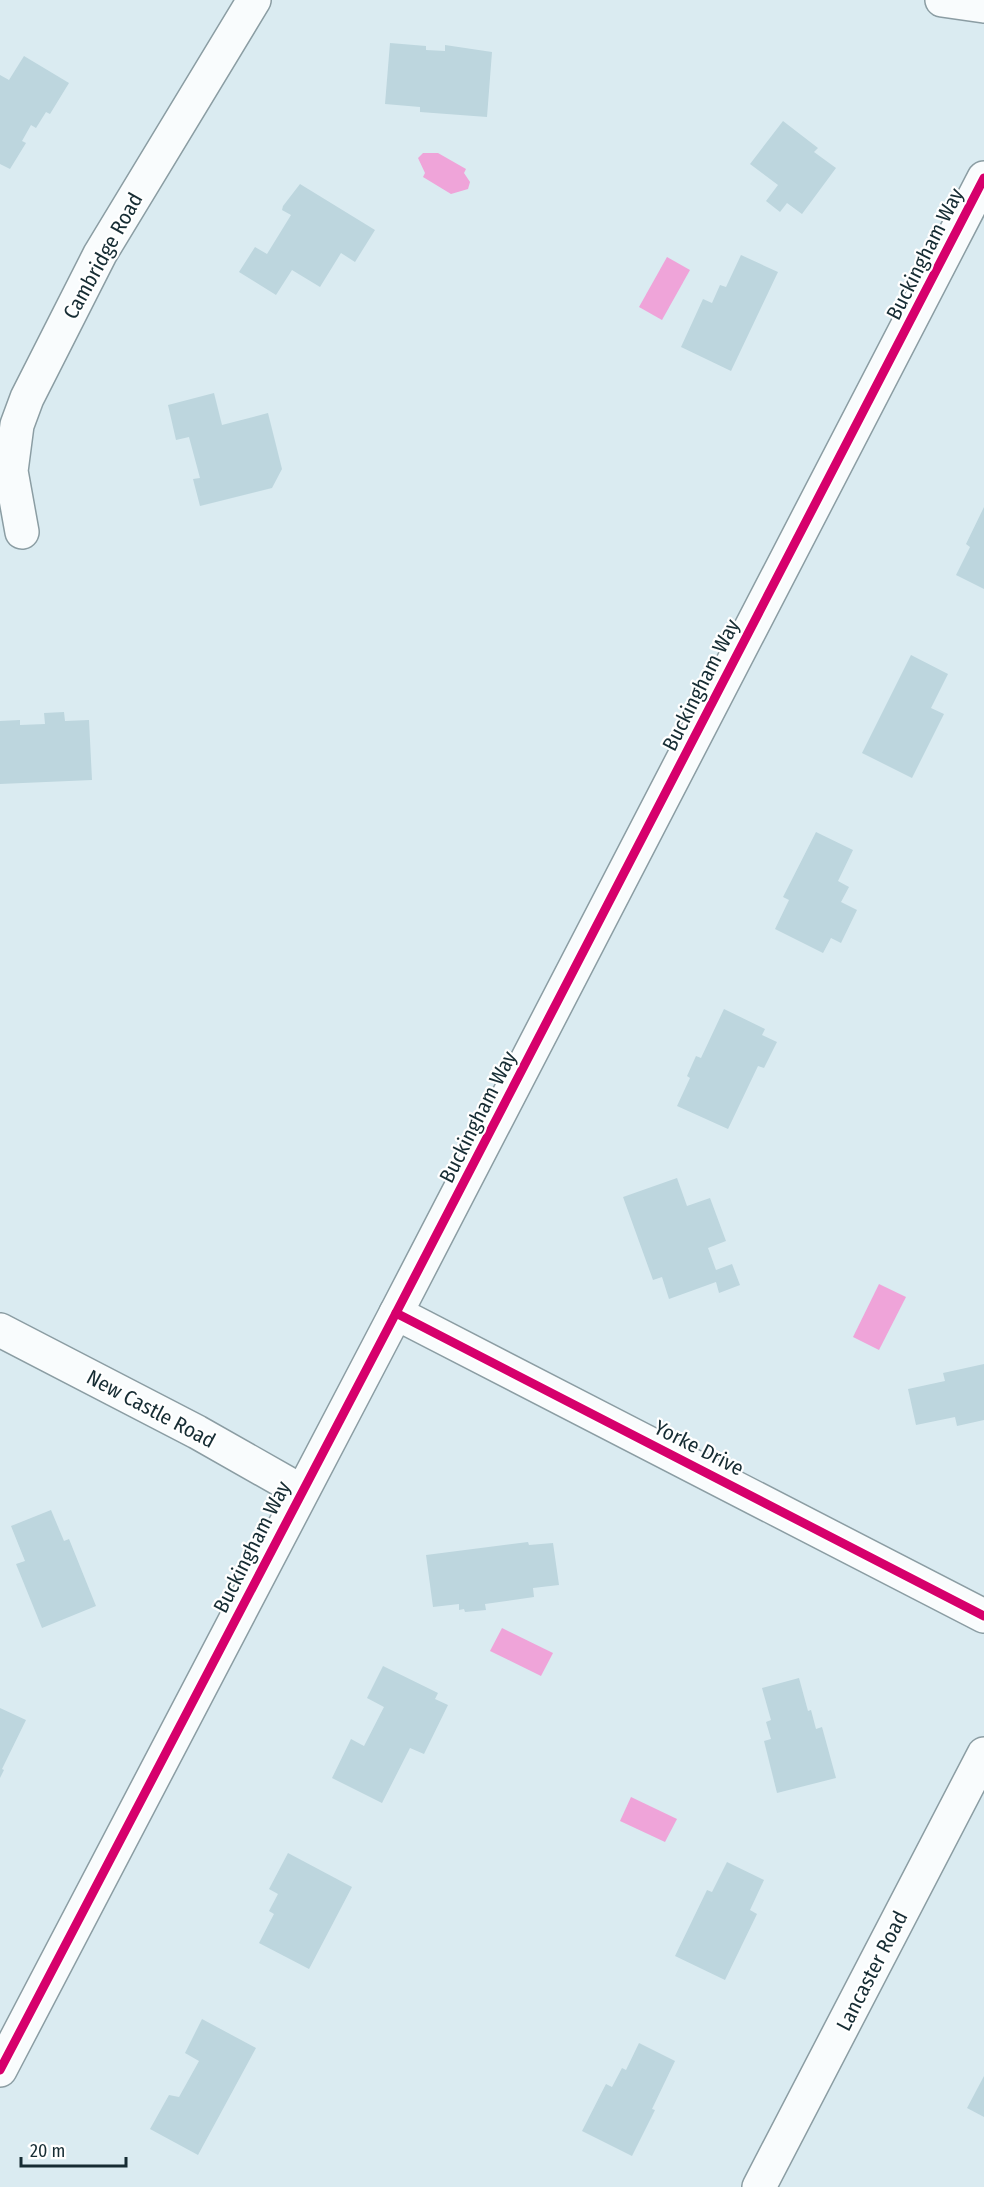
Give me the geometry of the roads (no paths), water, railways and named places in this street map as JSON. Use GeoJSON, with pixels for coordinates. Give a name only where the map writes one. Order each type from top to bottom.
{"type":"FeatureCollection","features":[{"type":"Feature","properties":{"kind":"street","name":"Cambridge Road"},"geometry":{"type":"LineString","coordinates":[[22,532],[11,471],[17,425],[27,398],[100,254],[254,0]]}},
{"type":"Feature","properties":{"kind":"street"},"geometry":{"type":"LineString","coordinates":[[942,0],[984,6]]}},
{"type":"Feature","properties":{"kind":"street","name":"Buckingham Way"},"geometry":{"type":"LineString","coordinates":[[0,2070],[396,1313],[984,178]]}},
{"type":"Feature","properties":{"kind":"street","name":"Yorke Drive"},"geometry":{"type":"LineString","coordinates":[[396,1313],[984,1616]]}},
{"type":"Feature","properties":{"kind":"street","name":"New Castle Road"},"geometry":{"type":"LineString","coordinates":[[0,1330],[197,1432],[301,1491]]}},
{"type":"Feature","properties":{"kind":"street","name":"Lancaster Road"},"geometry":{"type":"LineString","coordinates":[[759,2187],[984,1754]]}}]}
